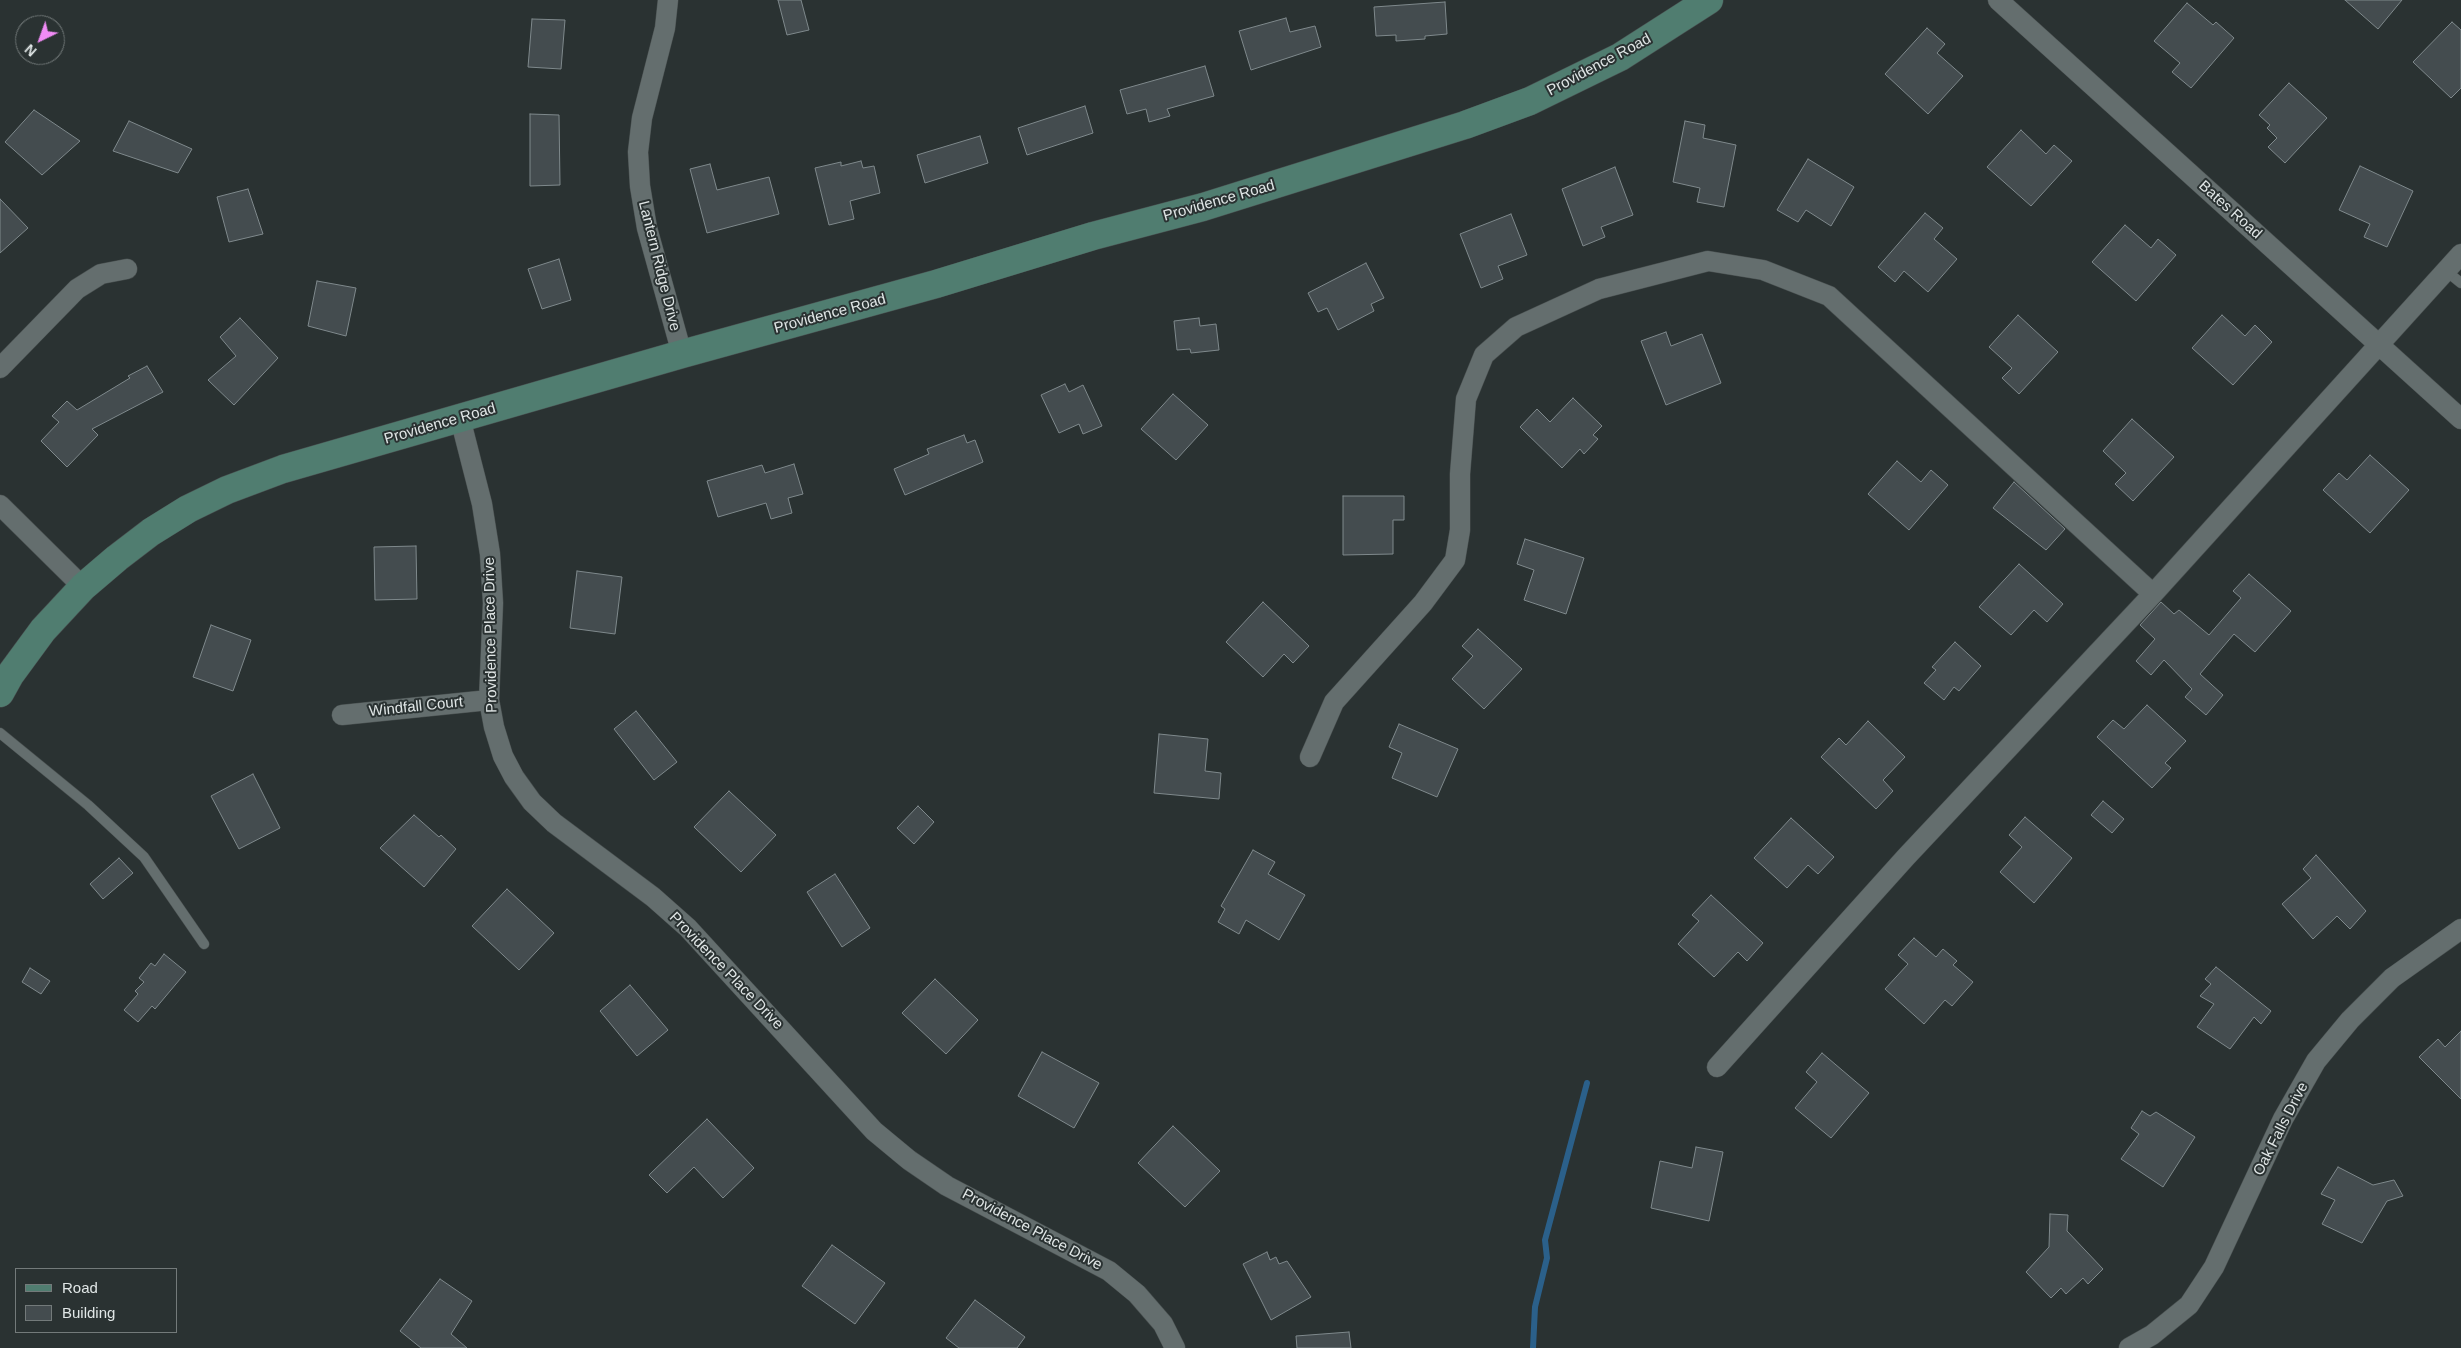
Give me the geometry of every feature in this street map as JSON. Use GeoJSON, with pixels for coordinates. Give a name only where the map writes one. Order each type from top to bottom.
{"type":"FeatureCollection","features":[{"type":"Feature","properties":{"kind":"street","name":"Lantern Ridge Drive"},"geometry":{"type":"LineString","coordinates":[[668,0],[665,28],[642,118],[638,152],[640,186],[647,228],[682,354]]}},
{"type":"Feature","properties":{"kind":"street","name":"Providence Road"},"geometry":{"type":"LineString","coordinates":[[0,693],[10,675],[43,630],[84,587],[116,558],[151,532],[188,509],[227,490],[283,469],[682,354],[936,284],[1093,236],[1203,207],[1465,125],[1530,101],[1620,57],[1709,0]]}},
{"type":"Feature","properties":{"kind":"street","name":"Bates Road"},"geometry":{"type":"LineString","coordinates":[[1998,0],[2461,419]]}},
{"type":"Feature","properties":{"kind":"street"},"geometry":{"type":"LineString","coordinates":[[1717,1067],[1906,857],[2153,594],[2461,254]]}},
{"type":"Feature","properties":{"kind":"street"},"geometry":{"type":"LineString","coordinates":[[1310,757],[1334,702],[1422,603],[1455,560],[1460,530],[1460,474],[1466,399],[1484,355],[1516,327],[1600,290],[1708,261],[1763,270],[1829,296],[2153,594]]}},
{"type":"Feature","properties":{"kind":"street"},"geometry":{"type":"LineString","coordinates":[[0,368],[77,290],[101,274],[127,269]]}},
{"type":"Feature","properties":{"kind":"street","name":"Providence Place Drive"},"geometry":{"type":"LineString","coordinates":[[460,418],[482,504],[490,554],[493,603],[489,700],[494,727],[503,756],[514,777],[532,802],[554,823],[653,897],[688,928],[874,1131],[909,1160],[947,1186],[1109,1271],[1144,1301],[1163,1324],[1176,1348]]}},
{"type":"Feature","properties":{"kind":"street"},"geometry":{"type":"LineString","coordinates":[[0,505],[84,587]]}},
{"type":"Feature","properties":{"kind":"street","name":"Windfall Court"},"geometry":{"type":"LineString","coordinates":[[342,715],[489,700]]}},
{"type":"Feature","properties":{"kind":"street","name":"Oak Falls Drive"},"geometry":{"type":"LineString","coordinates":[[2129,1348],[2152,1335],[2189,1305],[2214,1267],[2283,1119],[2316,1060],[2350,1020],[2392,978],[2461,929]]}},
{"type":"Feature","properties":{"kind":"lane"},"geometry":{"type":"LineString","coordinates":[[2445,270],[2461,284]]}},
{"type":"Feature","properties":{"kind":"lane"},"geometry":{"type":"LineString","coordinates":[[0,733],[88,805],[144,857],[204,944]]}},
{"type":"Feature","properties":{"kind":"building"},"geometry":{"type":"Polygon","coordinates":[[[778,0],[801,0],[809,30],[787,35],[778,0]]]}},
{"type":"Feature","properties":{"kind":"building"},"geometry":{"type":"Polygon","coordinates":[[[2345,0],[2402,0],[2378,29],[2345,0]]]}},
{"type":"Feature","properties":{"kind":"building"},"geometry":{"type":"Polygon","coordinates":[[[1445,2],[1447,34],[1425,36],[1425,39],[1396,41],[1396,35],[1376,36],[1374,7],[1445,2]]]}},
{"type":"Feature","properties":{"kind":"building"},"geometry":{"type":"Polygon","coordinates":[[[2187,3],[2213,25],[2216,22],[2234,38],[2191,88],[2172,72],[2180,63],[2154,41],[2187,3]]]}},
{"type":"Feature","properties":{"kind":"building"},"geometry":{"type":"Polygon","coordinates":[[[1286,18],[1290,32],[1315,26],[1321,47],[1251,70],[1239,31],[1286,18]]]}},
{"type":"Feature","properties":{"kind":"building"},"geometry":{"type":"Polygon","coordinates":[[[532,19],[565,20],[561,69],[528,67],[532,19]]]}},
{"type":"Feature","properties":{"kind":"building"},"geometry":{"type":"Polygon","coordinates":[[[2452,22],[2461,30],[2461,88],[2451,98],[2413,62],[2452,22]]]}},
{"type":"Feature","properties":{"kind":"building"},"geometry":{"type":"Polygon","coordinates":[[[1927,28],[1945,44],[1937,53],[1963,76],[1928,114],[1885,74],[1927,28]]]}},
{"type":"Feature","properties":{"kind":"building"},"geometry":{"type":"Polygon","coordinates":[[[1205,66],[1214,96],[1167,109],[1170,116],[1149,122],[1146,109],[1127,114],[1120,90],[1205,66]]]}},
{"type":"Feature","properties":{"kind":"building"},"geometry":{"type":"Polygon","coordinates":[[[2289,83],[2327,118],[2285,163],[2268,147],[2277,138],[2267,128],[2270,125],[2259,115],[2289,83]]]}},
{"type":"Feature","properties":{"kind":"building"},"geometry":{"type":"Polygon","coordinates":[[[1085,106],[1093,133],[1027,155],[1018,128],[1085,106]]]}},
{"type":"Feature","properties":{"kind":"building"},"geometry":{"type":"Polygon","coordinates":[[[34,110],[80,141],[42,175],[5,142],[34,110]]]}},
{"type":"Feature","properties":{"kind":"building"},"geometry":{"type":"Polygon","coordinates":[[[530,114],[559,115],[560,185],[530,186],[530,114]]]}},
{"type":"Feature","properties":{"kind":"building"},"geometry":{"type":"Polygon","coordinates":[[[129,121],[192,149],[178,173],[113,151],[129,121]]]}},
{"type":"Feature","properties":{"kind":"building"},"geometry":{"type":"Polygon","coordinates":[[[1685,121],[1705,125],[1703,138],[1736,145],[1724,207],[1697,202],[1700,188],[1673,182],[1685,121]]]}},
{"type":"Feature","properties":{"kind":"building"},"geometry":{"type":"Polygon","coordinates":[[[2021,130],[2046,154],[2054,145],[2072,161],[2031,206],[1987,167],[2021,130]]]}},
{"type":"Feature","properties":{"kind":"building"},"geometry":{"type":"Polygon","coordinates":[[[980,136],[988,163],[925,183],[917,155],[980,136]]]}},
{"type":"Feature","properties":{"kind":"building"},"geometry":{"type":"Polygon","coordinates":[[[1808,159],[1854,187],[1831,226],[1806,210],[1798,222],[1777,210],[1808,159]]]}},
{"type":"Feature","properties":{"kind":"building"},"geometry":{"type":"Polygon","coordinates":[[[861,161],[863,168],[874,166],[880,193],[850,201],[854,219],[829,225],[815,168],[841,162],[841,166],[861,161]]]}},
{"type":"Feature","properties":{"kind":"building"},"geometry":{"type":"Polygon","coordinates":[[[710,164],[717,190],[769,177],[779,214],[707,233],[690,169],[710,164]]]}},
{"type":"Feature","properties":{"kind":"building"},"geometry":{"type":"Polygon","coordinates":[[[2360,166],[2413,191],[2387,247],[2364,237],[2370,224],[2339,210],[2360,166]]]}},
{"type":"Feature","properties":{"kind":"building"},"geometry":{"type":"Polygon","coordinates":[[[1615,167],[1633,215],[1601,227],[1605,237],[1583,246],[1562,189],[1615,167]]]}},
{"type":"Feature","properties":{"kind":"building"},"geometry":{"type":"Polygon","coordinates":[[[248,189],[263,234],[229,242],[217,197],[248,189]]]}},
{"type":"Feature","properties":{"kind":"building"},"geometry":{"type":"Polygon","coordinates":[[[0,199],[28,228],[0,253],[0,199]]]}},
{"type":"Feature","properties":{"kind":"building"},"geometry":{"type":"Polygon","coordinates":[[[1925,213],[1943,228],[1934,239],[1957,259],[1928,292],[1904,271],[1895,282],[1878,267],[1925,213]]]}},
{"type":"Feature","properties":{"kind":"building"},"geometry":{"type":"Polygon","coordinates":[[[1511,214],[1527,255],[1498,266],[1503,279],[1481,288],[1460,234],[1511,214]]]}},
{"type":"Feature","properties":{"kind":"building"},"geometry":{"type":"Polygon","coordinates":[[[2125,225],[2151,248],[2158,239],[2176,255],[2136,301],[2092,262],[2125,225]]]}},
{"type":"Feature","properties":{"kind":"building"},"geometry":{"type":"Polygon","coordinates":[[[559,259],[571,300],[542,309],[528,269],[559,259]]]}},
{"type":"Feature","properties":{"kind":"building"},"geometry":{"type":"Polygon","coordinates":[[[1366,263],[1384,298],[1371,304],[1374,311],[1338,330],[1327,308],[1318,312],[1308,293],[1366,263]]]}},
{"type":"Feature","properties":{"kind":"building"},"geometry":{"type":"Polygon","coordinates":[[[317,281],[356,288],[346,336],[308,326],[317,281]]]}},
{"type":"Feature","properties":{"kind":"building"},"geometry":{"type":"Polygon","coordinates":[[[2018,315],[2058,352],[2019,394],[2002,378],[2012,368],[1989,347],[2018,315]]]}},
{"type":"Feature","properties":{"kind":"building"},"geometry":{"type":"Polygon","coordinates":[[[2222,315],[2245,336],[2255,325],[2272,342],[2233,385],[2192,348],[2222,315]]]}},
{"type":"Feature","properties":{"kind":"building"},"geometry":{"type":"Polygon","coordinates":[[[240,318],[278,358],[234,405],[208,380],[236,356],[220,337],[240,318]]]}},
{"type":"Feature","properties":{"kind":"building"},"geometry":{"type":"Polygon","coordinates":[[[1199,318],[1200,326],[1216,324],[1219,350],[1191,353],[1190,349],[1177,350],[1174,321],[1199,318]]]}},
{"type":"Feature","properties":{"kind":"building"},"geometry":{"type":"Polygon","coordinates":[[[1666,332],[1671,346],[1702,334],[1721,383],[1666,405],[1641,341],[1666,332]]]}},
{"type":"Feature","properties":{"kind":"building"},"geometry":{"type":"Polygon","coordinates":[[[147,366],[163,392],[92,429],[98,435],[67,467],[41,441],[59,422],[52,416],[67,401],[77,410],[130,378],[128,376],[147,366]]]}},
{"type":"Feature","properties":{"kind":"building"},"geometry":{"type":"Polygon","coordinates":[[[1065,384],[1069,392],[1083,385],[1102,426],[1083,434],[1079,424],[1059,433],[1041,395],[1065,384]]]}},
{"type":"Feature","properties":{"kind":"building"},"geometry":{"type":"Polygon","coordinates":[[[1173,394],[1208,425],[1176,460],[1141,429],[1173,394]]]}},
{"type":"Feature","properties":{"kind":"building"},"geometry":{"type":"Polygon","coordinates":[[[1573,398],[1602,426],[1593,435],[1598,439],[1584,454],[1580,449],[1562,468],[1520,427],[1537,409],[1550,422],[1573,398]]]}},
{"type":"Feature","properties":{"kind":"building"},"geometry":{"type":"Polygon","coordinates":[[[2132,419],[2174,457],[2133,501],[2115,484],[2126,473],[2103,451],[2132,419]]]}},
{"type":"Feature","properties":{"kind":"building"},"geometry":{"type":"Polygon","coordinates":[[[964,435],[967,443],[975,440],[983,462],[905,495],[894,469],[929,454],[927,449],[964,435]]]}},
{"type":"Feature","properties":{"kind":"building"},"geometry":{"type":"Polygon","coordinates":[[[2370,455],[2409,490],[2370,533],[2323,490],[2339,473],[2347,480],[2370,455]]]}},
{"type":"Feature","properties":{"kind":"building"},"geometry":{"type":"Polygon","coordinates":[[[1897,461],[1921,482],[1931,470],[1948,485],[1909,530],[1868,494],[1897,461]]]}},
{"type":"Feature","properties":{"kind":"building"},"geometry":{"type":"Polygon","coordinates":[[[794,464],[803,494],[788,498],[792,513],[771,519],[766,503],[718,517],[707,481],[762,465],[765,473],[794,464]]]}},
{"type":"Feature","properties":{"kind":"building"},"geometry":{"type":"Polygon","coordinates":[[[2014,482],[2065,529],[2046,550],[1993,508],[2014,482]]]}},
{"type":"Feature","properties":{"kind":"building"},"geometry":{"type":"Polygon","coordinates":[[[1343,496],[1404,496],[1404,520],[1393,520],[1393,554],[1343,555],[1343,496]]]}},
{"type":"Feature","properties":{"kind":"building"},"geometry":{"type":"Polygon","coordinates":[[[1525,539],[1584,558],[1566,614],[1524,600],[1534,570],[1517,564],[1525,539]]]}},
{"type":"Feature","properties":{"kind":"building"},"geometry":{"type":"Polygon","coordinates":[[[416,546],[417,599],[375,600],[374,547],[416,546]]]}},
{"type":"Feature","properties":{"kind":"building"},"geometry":{"type":"Polygon","coordinates":[[[2019,564],[2063,604],[2047,622],[2034,610],[2011,635],[1979,607],[2019,564]]]}},
{"type":"Feature","properties":{"kind":"building"},"geometry":{"type":"Polygon","coordinates":[[[577,571],[622,577],[615,634],[570,628],[577,571]]]}},
{"type":"Feature","properties":{"kind":"building"},"geometry":{"type":"Polygon","coordinates":[[[2249,574],[2291,611],[2255,652],[2234,634],[2200,674],[2223,695],[2206,715],[2185,697],[2192,689],[2164,660],[2151,675],[2136,661],[2155,639],[2140,625],[2161,602],[2174,614],[2179,610],[2209,635],[2241,598],[2233,591],[2249,574]]]}},
{"type":"Feature","properties":{"kind":"building"},"geometry":{"type":"Polygon","coordinates":[[[1263,602],[1309,646],[1293,663],[1284,654],[1263,677],[1226,642],[1263,602]]]}},
{"type":"Feature","properties":{"kind":"building"},"geometry":{"type":"Polygon","coordinates":[[[211,625],[251,640],[233,691],[193,677],[211,625]]]}},
{"type":"Feature","properties":{"kind":"building"},"geometry":{"type":"Polygon","coordinates":[[[1478,629],[1522,669],[1484,709],[1452,679],[1473,656],[1462,646],[1478,629]]]}},
{"type":"Feature","properties":{"kind":"building"},"geometry":{"type":"Polygon","coordinates":[[[1955,642],[1981,666],[1959,691],[1954,687],[1944,700],[1924,683],[1936,670],[1932,667],[1955,642]]]}},
{"type":"Feature","properties":{"kind":"building"},"geometry":{"type":"Polygon","coordinates":[[[2147,705],[2186,741],[2165,763],[2171,768],[2152,788],[2097,737],[2113,720],[2124,729],[2147,705]]]}},
{"type":"Feature","properties":{"kind":"building"},"geometry":{"type":"Polygon","coordinates":[[[636,711],[677,762],[654,780],[614,729],[636,711]]]}},
{"type":"Feature","properties":{"kind":"building"},"geometry":{"type":"Polygon","coordinates":[[[1868,721],[1905,757],[1883,780],[1893,791],[1876,809],[1821,757],[1839,738],[1846,745],[1868,721]]]}},
{"type":"Feature","properties":{"kind":"building"},"geometry":{"type":"Polygon","coordinates":[[[1399,724],[1458,749],[1437,797],[1392,778],[1402,753],[1389,747],[1399,724]]]}},
{"type":"Feature","properties":{"kind":"building"},"geometry":{"type":"Polygon","coordinates":[[[1159,734],[1208,739],[1205,771],[1221,773],[1219,799],[1154,793],[1159,734]]]}},
{"type":"Feature","properties":{"kind":"building"},"geometry":{"type":"Polygon","coordinates":[[[253,774],[280,828],[239,849],[211,796],[253,774]]]}},
{"type":"Feature","properties":{"kind":"building"},"geometry":{"type":"Polygon","coordinates":[[[729,791],[776,835],[741,872],[694,827],[729,791]]]}},
{"type":"Feature","properties":{"kind":"building"},"geometry":{"type":"Polygon","coordinates":[[[2103,801],[2124,819],[2112,833],[2091,815],[2103,801]]]}},
{"type":"Feature","properties":{"kind":"building"},"geometry":{"type":"Polygon","coordinates":[[[918,806],[934,822],[914,844],[897,828],[918,806]]]}},
{"type":"Feature","properties":{"kind":"building"},"geometry":{"type":"Polygon","coordinates":[[[414,815],[456,849],[424,887],[380,848],[414,815]]]}},
{"type":"Feature","properties":{"kind":"building"},"geometry":{"type":"Polygon","coordinates":[[[2025,817],[2072,858],[2034,903],[2000,872],[2022,847],[2009,835],[2025,817]]]}},
{"type":"Feature","properties":{"kind":"building"},"geometry":{"type":"Polygon","coordinates":[[[1791,818],[1834,857],[1818,874],[1808,865],[1787,888],[1754,858],[1791,818]]]}},
{"type":"Feature","properties":{"kind":"building"},"geometry":{"type":"Polygon","coordinates":[[[1253,850],[1275,862],[1268,874],[1305,895],[1279,940],[1246,920],[1239,934],[1218,922],[1225,909],[1221,906],[1253,850]]]}},
{"type":"Feature","properties":{"kind":"building"},"geometry":{"type":"Polygon","coordinates":[[[2316,855],[2366,911],[2350,929],[2337,916],[2313,939],[2282,904],[2311,878],[2303,869],[2316,855]]]}},
{"type":"Feature","properties":{"kind":"building"},"geometry":{"type":"Polygon","coordinates":[[[119,858],[133,873],[103,899],[90,884],[119,858]]]}},
{"type":"Feature","properties":{"kind":"building"},"geometry":{"type":"Polygon","coordinates":[[[835,874],[870,928],[842,947],[807,892],[835,874]]]}},
{"type":"Feature","properties":{"kind":"building"},"geometry":{"type":"Polygon","coordinates":[[[507,889],[554,933],[519,970],[472,926],[507,889]]]}},
{"type":"Feature","properties":{"kind":"building"},"geometry":{"type":"Polygon","coordinates":[[[1711,895],[1763,943],[1747,961],[1738,952],[1714,977],[1678,944],[1699,921],[1692,915],[1711,895]]]}},
{"type":"Feature","properties":{"kind":"building"},"geometry":{"type":"Polygon","coordinates":[[[1914,938],[1936,957],[1943,949],[1957,961],[1953,965],[1973,982],[1952,1006],[1945,1000],[1924,1024],[1885,989],[1908,964],[1898,955],[1914,938]]]}},
{"type":"Feature","properties":{"kind":"building"},"geometry":{"type":"Polygon","coordinates":[[[164,954],[186,972],[155,1009],[152,1006],[138,1022],[124,1010],[138,994],[135,991],[144,982],[139,978],[151,963],[155,966],[164,954]]]}},
{"type":"Feature","properties":{"kind":"building"},"geometry":{"type":"Polygon","coordinates":[[[2216,967],[2271,1011],[2261,1024],[2254,1017],[2230,1049],[2197,1027],[2214,1004],[2200,996],[2211,984],[2205,979],[2216,967]]]}},
{"type":"Feature","properties":{"kind":"building"},"geometry":{"type":"Polygon","coordinates":[[[30,968],[50,981],[41,994],[22,982],[30,968]]]}},
{"type":"Feature","properties":{"kind":"building"},"geometry":{"type":"Polygon","coordinates":[[[935,979],[978,1020],[946,1054],[902,1013],[935,979]]]}},
{"type":"Feature","properties":{"kind":"building"},"geometry":{"type":"Polygon","coordinates":[[[630,985],[668,1030],[637,1056],[600,1011],[630,985]]]}},
{"type":"Feature","properties":{"kind":"building"},"geometry":{"type":"Polygon","coordinates":[[[2461,1031],[2461,1099],[2419,1057],[2438,1039],[2445,1047],[2461,1031]]]}},
{"type":"Feature","properties":{"kind":"building"},"geometry":{"type":"Polygon","coordinates":[[[1042,1052],[1099,1083],[1074,1128],[1018,1096],[1042,1052]]]}},
{"type":"Feature","properties":{"kind":"building"},"geometry":{"type":"Polygon","coordinates":[[[1822,1053],[1869,1093],[1831,1138],[1795,1108],[1817,1082],[1806,1072],[1822,1053]]]}},
{"type":"Feature","properties":{"kind":"building"},"geometry":{"type":"Polygon","coordinates":[[[2142,1111],[2150,1116],[2156,1112],[2195,1137],[2163,1187],[2121,1159],[2139,1134],[2131,1128],[2142,1111]]]}},
{"type":"Feature","properties":{"kind":"building"},"geometry":{"type":"Polygon","coordinates":[[[707,1119],[754,1168],[723,1198],[694,1167],[667,1193],[649,1175],[707,1119]]]}},
{"type":"Feature","properties":{"kind":"building"},"geometry":{"type":"Polygon","coordinates":[[[1173,1126],[1220,1171],[1185,1207],[1138,1163],[1173,1126]]]}},
{"type":"Feature","properties":{"kind":"building"},"geometry":{"type":"Polygon","coordinates":[[[1696,1147],[1723,1152],[1709,1221],[1651,1208],[1660,1161],[1692,1168],[1696,1147]]]}},
{"type":"Feature","properties":{"kind":"building"},"geometry":{"type":"Polygon","coordinates":[[[2338,1167],[2373,1185],[2394,1180],[2403,1196],[2387,1201],[2362,1243],[2322,1224],[2335,1200],[2321,1194],[2338,1167]]]}},
{"type":"Feature","properties":{"kind":"building"},"geometry":{"type":"Polygon","coordinates":[[[2050,1214],[2068,1215],[2067,1231],[2103,1269],[2088,1284],[2083,1278],[2066,1294],[2061,1288],[2051,1298],[2026,1272],[2049,1247],[2050,1214]]]}},
{"type":"Feature","properties":{"kind":"building"},"geometry":{"type":"Polygon","coordinates":[[[832,1245],[885,1283],[855,1324],[802,1286],[832,1245]]]}},
{"type":"Feature","properties":{"kind":"building"},"geometry":{"type":"Polygon","coordinates":[[[1267,1252],[1270,1260],[1276,1257],[1279,1264],[1287,1261],[1311,1297],[1271,1320],[1243,1264],[1267,1252]]]}},
{"type":"Feature","properties":{"kind":"building"},"geometry":{"type":"Polygon","coordinates":[[[440,1279],[472,1301],[451,1334],[467,1348],[421,1348],[400,1331],[440,1279]]]}},
{"type":"Feature","properties":{"kind":"building"},"geometry":{"type":"Polygon","coordinates":[[[975,1300],[1025,1337],[1017,1348],[959,1348],[946,1338],[975,1300]]]}},
{"type":"Feature","properties":{"kind":"building"},"geometry":{"type":"Polygon","coordinates":[[[1349,1332],[1351,1348],[1297,1348],[1296,1336],[1349,1332]]]}},
{"type":"Feature","properties":{"kind":"waterway"},"geometry":{"type":"LineString","coordinates":[[1533,1348],[1535,1307],[1547,1258],[1545,1240],[1587,1083]]}}]}
